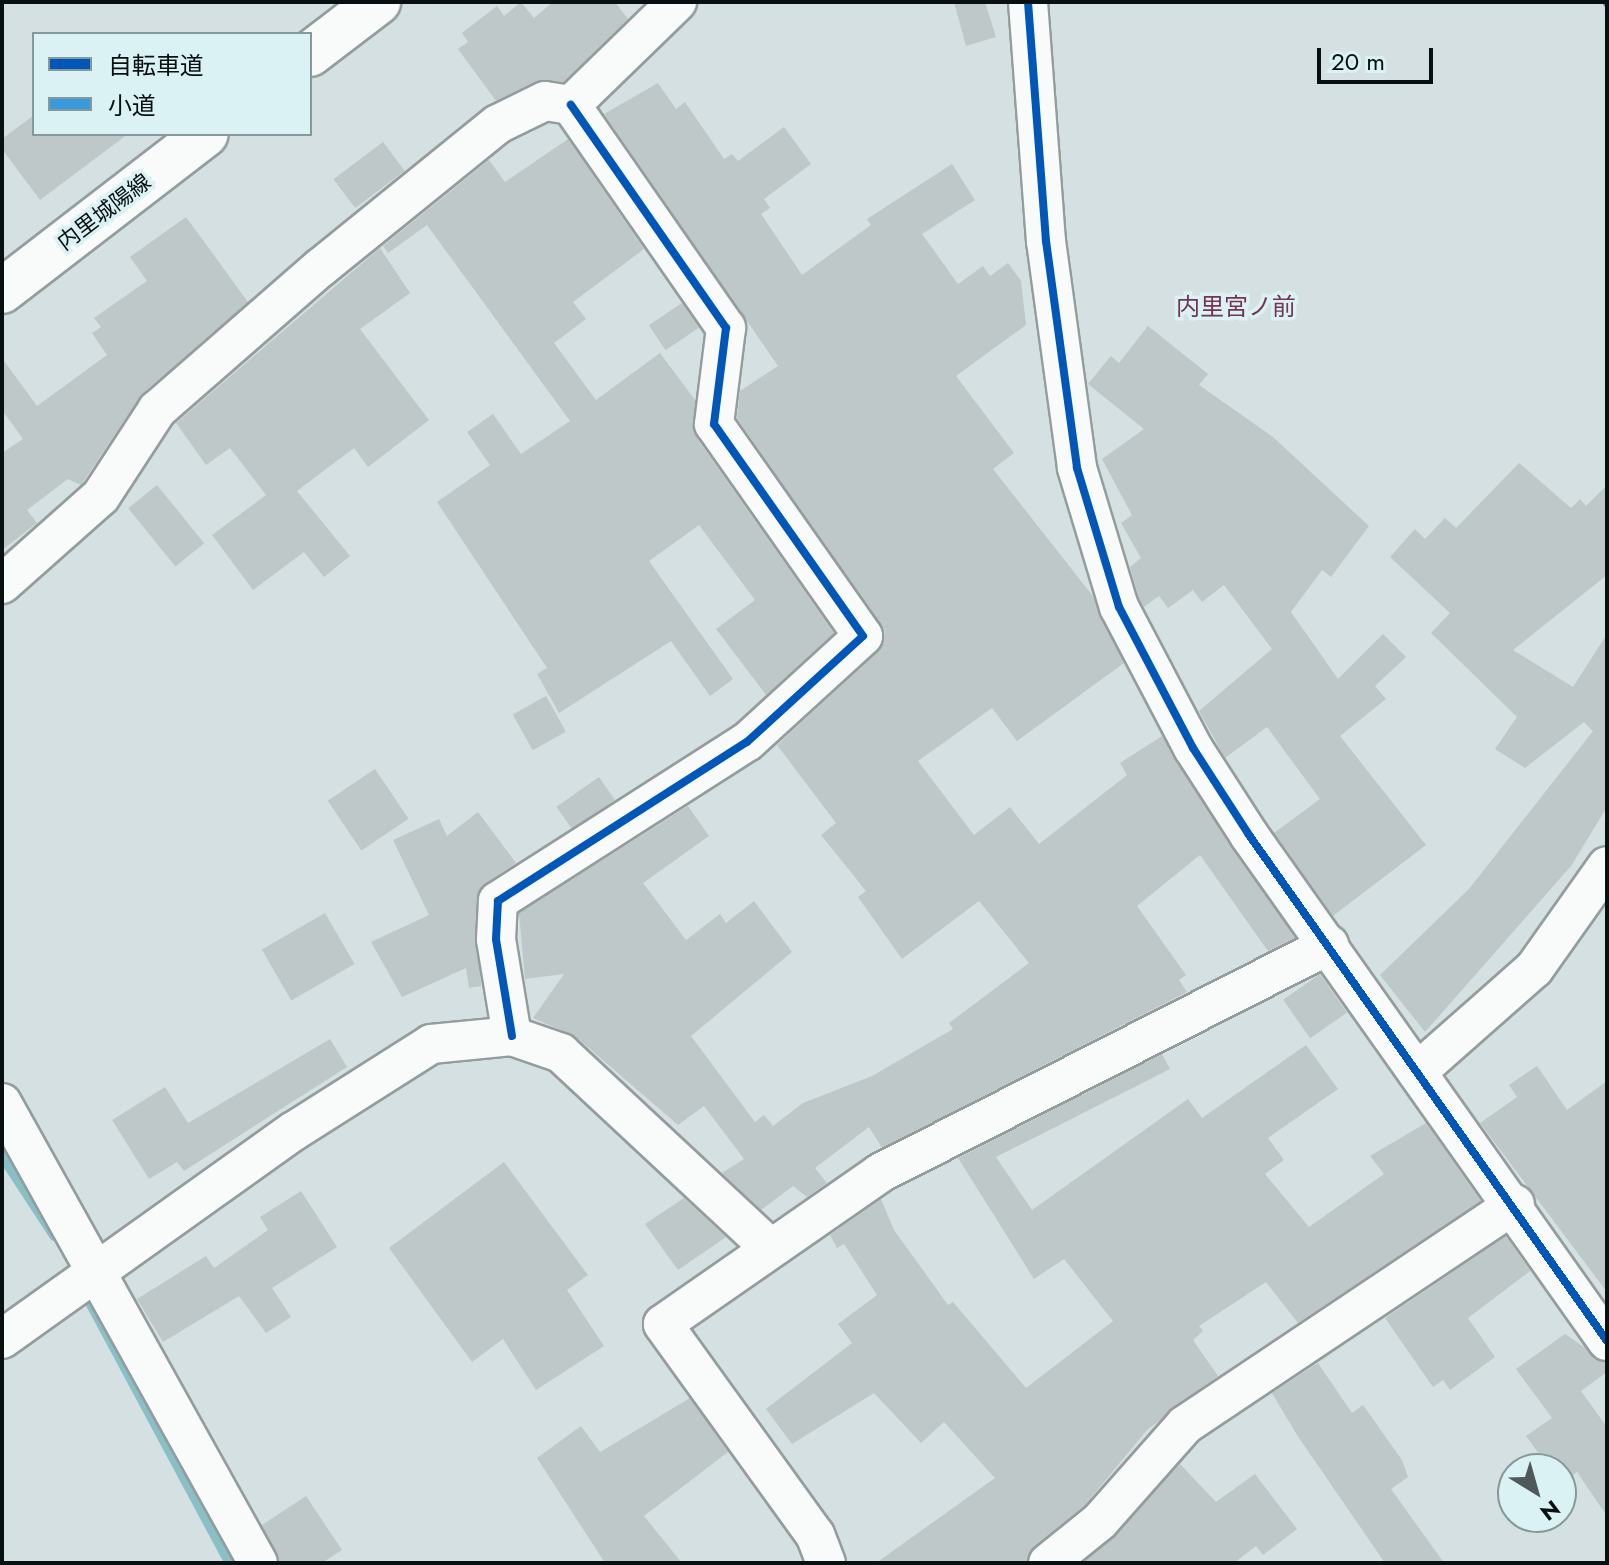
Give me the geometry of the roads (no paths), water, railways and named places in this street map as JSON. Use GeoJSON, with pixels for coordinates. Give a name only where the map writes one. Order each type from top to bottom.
{"type":"FeatureCollection","features":[{"type":"Feature","properties":{"kind":"main road"},"geometry":{"type":"LineString","coordinates":[[312,52],[378,2]]}},
{"type":"Feature","properties":{"kind":"main road","name":"内里城陽線"},"geometry":{"type":"LineString","coordinates":[[2,291],[203,136]]}},
{"type":"Feature","properties":{"kind":"street"},"geometry":{"type":"LineString","coordinates":[[571,105],[677,2]]}},
{"type":"Feature","properties":{"kind":"street"},"geometry":{"type":"LineString","coordinates":[[1028,2],[1046,241],[1077,468],[1115,593],[1193,748],[1417,1072],[1515,1204],[1607,1341]]}},
{"type":"Feature","properties":{"kind":"street"},"geometry":{"type":"LineString","coordinates":[[2,584],[101,496],[157,410],[320,268],[498,124],[545,101],[571,105],[726,328],[718,432],[863,636],[747,742],[498,901],[496,939],[512,1036]]}},
{"type":"Feature","properties":{"kind":"street"},"geometry":{"type":"LineString","coordinates":[[1417,1072],[1534,969],[1607,866]]}},
{"type":"Feature","properties":{"kind":"street"},"geometry":{"type":"LineString","coordinates":[[826,1563],[815,1535],[663,1324],[880,1173],[1329,945]]}},
{"type":"Feature","properties":{"kind":"street"},"geometry":{"type":"LineString","coordinates":[[2,1339],[99,1267],[431,1044],[512,1036],[537,1038],[561,1053],[770,1248]]}},
{"type":"Feature","properties":{"kind":"street"},"geometry":{"type":"LineString","coordinates":[[2,1103],[99,1267],[163,1400],[258,1563]]}},
{"type":"Feature","properties":{"kind":"street"},"geometry":{"type":"LineString","coordinates":[[1048,1563],[1100,1521],[1185,1425],[1515,1204]]}},
{"type":"Feature","properties":{"kind":"waterway"},"geometry":{"type":"LineString","coordinates":[[2,1154],[55,1235]]}},
{"type":"Feature","properties":{"kind":"waterway"},"geometry":{"type":"LineString","coordinates":[[86,1293],[231,1563]]}},
{"type":"Feature","properties":{"kind":"district","name":"内里宮ノ前"},"geometry":{"type":"Point","coordinates":[1236,307]}}]}
